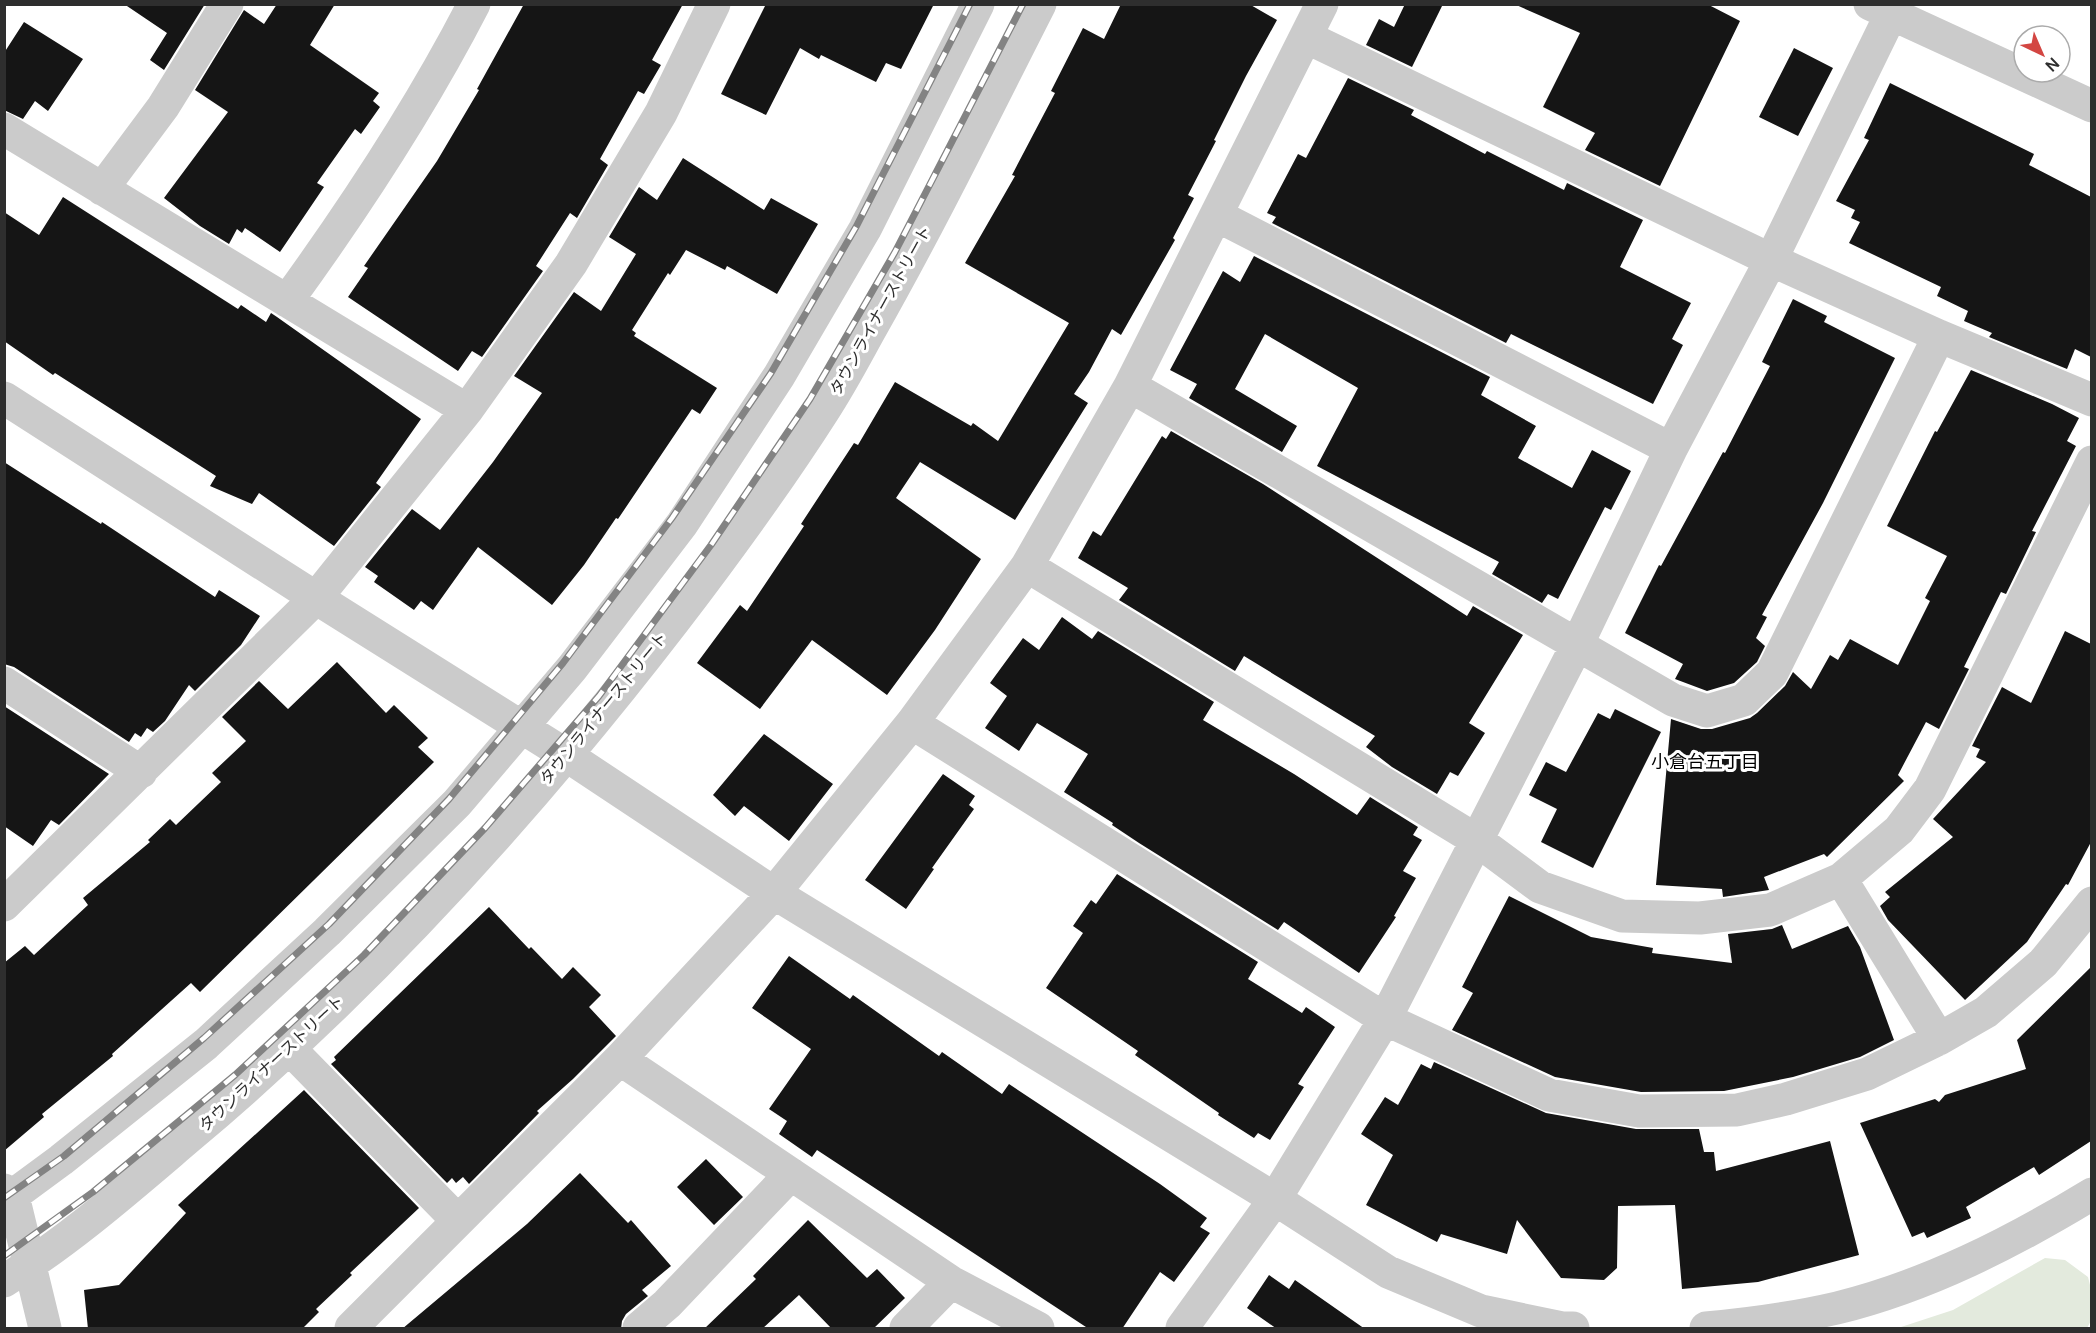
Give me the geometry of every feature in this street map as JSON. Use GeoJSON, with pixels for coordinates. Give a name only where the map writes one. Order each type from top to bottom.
{"type":"FeatureCollection","features":[{"type":"Feature","properties":{"kind":"street"},"geometry":{"type":"LineString","coordinates":[[102,189],[163,107],[227,4]]}},
{"type":"Feature","properties":{"kind":"street"},"geometry":{"type":"LineString","coordinates":[[287,301],[388,156],[453,46],[474,4]]}},
{"type":"Feature","properties":{"kind":"street"},"geometry":{"type":"LineString","coordinates":[[4,905],[316,598],[467,410],[571,264],[661,113],[714,4]]}},
{"type":"Feature","properties":{"kind":"street"},"geometry":{"type":"LineString","coordinates":[[45,1329],[17,1273],[7,1196],[61,1160],[214,1036],[327,932],[457,803],[572,668],[682,524],[779,376],[866,229],[978,4]]}},
{"type":"Feature","properties":{"kind":"street","name":"タウンライナーストリート"},"geometry":{"type":"LineString","coordinates":[[17,1273],[109,1204],[241,1093],[289,1048],[379,961],[501,832],[615,697],[724,554],[824,410],[910,260],[1040,4]]}},
{"type":"Feature","properties":{"kind":"street"},"geometry":{"type":"LineString","coordinates":[[351,1329],[620,1059],[774,893],[912,723],[1027,566],[1130,386],[1322,4]]}},
{"type":"Feature","properties":{"kind":"street"},"geometry":{"type":"LineString","coordinates":[[1182,1329],[1275,1199],[1385,1019],[1577,645],[1671,449],[1771,260],[1886,8],[2091,106]]}},
{"type":"Feature","properties":{"kind":"street"},"geometry":{"type":"LineString","coordinates":[[1305,37],[1771,260],[1939,336],[2091,400]]}},
{"type":"Feature","properties":{"kind":"street"},"geometry":{"type":"LineString","coordinates":[[4,129],[467,410]]}},
{"type":"Feature","properties":{"kind":"street"},"geometry":{"type":"LineString","coordinates":[[1216,215],[1671,449]]}},
{"type":"Feature","properties":{"kind":"street"},"geometry":{"type":"LineString","coordinates":[[1130,386],[1673,700],[1707,711],[1744,700],[1772,673],[1939,336]]}},
{"type":"Feature","properties":{"kind":"street"},"geometry":{"type":"LineString","coordinates":[[4,398],[566,755],[774,893],[1275,1199],[1388,1272],[1487,1320],[1573,1329]]}},
{"type":"Feature","properties":{"kind":"street"},"geometry":{"type":"LineString","coordinates":[[1027,566],[1478,841],[1540,887],[1622,916],[1700,918],[1770,910],[1841,879],[1899,830],[1930,789],[2091,462]]}},
{"type":"Feature","properties":{"kind":"street"},"geometry":{"type":"LineString","coordinates":[[4,683],[141,772]]}},
{"type":"Feature","properties":{"kind":"street"},"geometry":{"type":"LineString","coordinates":[[912,723],[1385,1019],[1550,1095],[1639,1111],[1737,1110],[1786,1099],[1867,1074],[1939,1039],[1986,1012],[2043,963],[2091,903]]}},
{"type":"Feature","properties":{"kind":"street"},"geometry":{"type":"LineString","coordinates":[[1841,879],[1939,1039]]}},
{"type":"Feature","properties":{"kind":"street"},"geometry":{"type":"LineString","coordinates":[[289,1048],[458,1221]]}},
{"type":"Feature","properties":{"kind":"street"},"geometry":{"type":"LineString","coordinates":[[620,1059],[951,1282],[1038,1329]]}},
{"type":"Feature","properties":{"kind":"street"},"geometry":{"type":"LineString","coordinates":[[639,1329],[667,1304],[791,1174]]}},
{"type":"Feature","properties":{"kind":"street"},"geometry":{"type":"LineString","coordinates":[[1706,1329],[1766,1322],[1838,1307],[1909,1285],[1979,1256],[2048,1221],[2091,1194]]}},
{"type":"Feature","properties":{"kind":"street"},"geometry":{"type":"LineString","coordinates":[[906,1329],[951,1282]]}},
{"type":"Feature","properties":{"kind":"shaded area"},"geometry":{"type":"Polygon","coordinates":[[[2045,1258],[2065,1260],[2088,1277],[2091,1289],[2092,1319],[2087,1328],[1898,1328],[1953,1310],[2045,1258]]]}},
{"type":"Feature","properties":{"kind":"building"},"geometry":{"type":"Polygon","coordinates":[[[124,4],[205,4],[164,70],[150,60],[167,33],[124,4]]]}},
{"type":"Feature","properties":{"kind":"building"},"geometry":{"type":"Polygon","coordinates":[[[277,4],[335,4],[310,45],[379,93],[373,101],[380,107],[361,134],[355,129],[317,183],[324,187],[280,252],[245,228],[242,233],[237,229],[229,244],[200,226],[164,198],[228,112],[195,90],[244,10],[264,24],[277,4]]]}},
{"type":"Feature","properties":{"kind":"building"},"geometry":{"type":"Polygon","coordinates":[[[524,4],[683,4],[652,60],[661,65],[644,94],[638,91],[600,159],[608,165],[577,218],[570,213],[536,266],[543,271],[482,357],[472,351],[458,371],[348,297],[368,268],[364,266],[437,161],[479,90],[477,89],[524,4]]]}},
{"type":"Feature","properties":{"kind":"building"},"geometry":{"type":"Polygon","coordinates":[[[766,4],[934,4],[901,69],[886,63],[876,82],[821,55],[819,59],[800,48],[766,115],[721,94],[766,4]]]}},
{"type":"Feature","properties":{"kind":"building"},"geometry":{"type":"Polygon","coordinates":[[[1121,4],[1249,4],[1277,20],[1246,76],[1188,195],[1194,198],[1173,238],[1175,240],[1121,335],[1112,329],[1089,372],[1074,394],[1088,403],[1015,520],[920,462],[896,498],[981,559],[935,630],[887,695],[812,640],[760,709],[697,663],[740,605],[747,611],[804,526],[801,524],[854,443],[858,445],[895,382],[971,426],[973,423],[998,441],[1069,323],[965,263],[1015,176],[1012,175],[1055,93],[1051,91],[1083,28],[1104,39],[1121,4]]]}},
{"type":"Feature","properties":{"kind":"building"},"geometry":{"type":"Polygon","coordinates":[[[1405,4],[1443,4],[1412,67],[1366,45],[1379,19],[1394,27],[1405,4]]]}},
{"type":"Feature","properties":{"kind":"building"},"geometry":{"type":"Polygon","coordinates":[[[1514,4],[1707,4],[1740,21],[1660,186],[1585,150],[1595,133],[1543,107],[1580,33],[1514,4]]]}},
{"type":"Feature","properties":{"kind":"building"},"geometry":{"type":"Polygon","coordinates":[[[24,22],[83,59],[48,111],[35,101],[23,119],[4,110],[4,53],[24,22]]]}},
{"type":"Feature","properties":{"kind":"building"},"geometry":{"type":"Polygon","coordinates":[[[1794,48],[1833,68],[1798,136],[1759,117],[1794,48]]]}},
{"type":"Feature","properties":{"kind":"building"},"geometry":{"type":"Polygon","coordinates":[[[1348,78],[1414,110],[1411,115],[1485,154],[1487,151],[1564,190],[1567,183],[1643,220],[1620,267],[1691,303],[1672,339],[1683,345],[1653,404],[1511,334],[1506,343],[1272,223],[1276,217],[1267,213],[1298,154],[1306,158],[1348,78]]]}},
{"type":"Feature","properties":{"kind":"building"},"geometry":{"type":"Polygon","coordinates":[[[1890,83],[2034,154],[2029,165],[2091,197],[2091,357],[2075,349],[2067,369],[1989,337],[1992,333],[1964,321],[1968,311],[1937,296],[1941,287],[1849,243],[1860,222],[1851,218],[1855,210],[1836,201],[1869,140],[1864,138],[1890,83]]]}},
{"type":"Feature","properties":{"kind":"building"},"geometry":{"type":"Polygon","coordinates":[[[683,158],[764,210],[771,198],[818,224],[777,294],[727,266],[725,270],[686,250],[670,275],[668,273],[632,330],[636,333],[634,336],[717,388],[700,414],[692,409],[618,519],[616,518],[584,565],[552,605],[478,547],[433,610],[421,601],[414,610],[374,582],[378,576],[365,567],[412,509],[440,530],[493,462],[542,393],[514,376],[574,292],[601,311],[636,254],[609,237],[639,187],[657,200],[683,158]]]}},
{"type":"Feature","properties":{"kind":"building"},"geometry":{"type":"Polygon","coordinates":[[[63,197],[238,309],[241,305],[266,322],[271,313],[421,419],[376,483],[381,487],[334,546],[259,493],[252,504],[210,486],[216,476],[55,373],[53,375],[4,341],[4,212],[39,235],[63,197]]]}},
{"type":"Feature","properties":{"kind":"building"},"geometry":{"type":"Polygon","coordinates":[[[1254,256],[1490,377],[1481,395],[1536,426],[1518,458],[1572,488],[1592,450],[1631,471],[1611,510],[1605,507],[1558,599],[1548,594],[1542,603],[1492,574],[1499,562],[1317,466],[1358,388],[1265,334],[1235,389],[1297,426],[1282,452],[1189,398],[1197,384],[1170,370],[1223,271],[1240,282],[1254,256]]]}},
{"type":"Feature","properties":{"kind":"building"},"geometry":{"type":"Polygon","coordinates":[[[1793,299],[1827,316],[1824,322],[1895,358],[1823,503],[1762,615],[1767,617],[1756,638],[1765,646],[1757,662],[1734,683],[1707,691],[1675,679],[1683,664],[1625,633],[1659,565],[1661,566],[1723,452],[1725,453],[1770,366],[1762,362],[1793,299]]]}},
{"type":"Feature","properties":{"kind":"building"},"geometry":{"type":"Polygon","coordinates":[[[1971,370],[2052,404],[2079,418],[2067,441],[2076,446],[2032,531],[2036,532],[2006,594],[2001,592],[1964,667],[1969,669],[1939,729],[1926,722],[1898,775],[1904,781],[1827,857],[1824,854],[1764,877],[1769,890],[1723,897],[1722,889],[1656,885],[1671,719],[1701,729],[1712,729],[1750,718],[1785,686],[1793,672],[1811,689],[1830,655],[1838,660],[1850,639],[1898,665],[1930,601],[1925,598],[1947,556],[1887,526],[1935,431],[1937,432],[1971,370]]]}},
{"type":"Feature","properties":{"kind":"building"},"geometry":{"type":"Polygon","coordinates":[[[1171,431],[1263,484],[1467,616],[1473,606],[1523,635],[1469,723],[1485,733],[1458,776],[1450,772],[1437,794],[1392,767],[1366,747],[1375,736],[1244,656],[1235,671],[1119,600],[1128,588],[1078,558],[1093,531],[1101,536],[1162,436],[1166,439],[1171,431]]]}},
{"type":"Feature","properties":{"kind":"building"},"geometry":{"type":"Polygon","coordinates":[[[4,462],[101,524],[102,522],[215,597],[219,590],[260,616],[241,645],[195,691],[189,685],[165,721],[153,732],[147,728],[141,737],[135,733],[129,742],[14,667],[4,664],[4,462]]]}},
{"type":"Feature","properties":{"kind":"building"},"geometry":{"type":"Polygon","coordinates":[[[1062,617],[1092,639],[1098,631],[1214,702],[1203,720],[1294,774],[1357,815],[1370,797],[1418,827],[1413,835],[1422,840],[1403,871],[1416,878],[1394,916],[1396,917],[1359,973],[1284,922],[1278,930],[1139,843],[1112,825],[1113,823],[1064,792],[1088,754],[1037,723],[1019,751],[985,728],[1007,696],[990,683],[1023,638],[1039,650],[1062,617]]]}},
{"type":"Feature","properties":{"kind":"building"},"geometry":{"type":"Polygon","coordinates":[[[2065,631],[2091,644],[2091,842],[2068,885],[2066,884],[2027,942],[1965,1000],[1888,920],[1880,906],[1890,897],[1885,892],[1953,837],[1933,819],[1986,762],[1976,757],[1980,749],[1972,746],[2002,687],[2031,703],[2065,631]]]}},
{"type":"Feature","properties":{"kind":"building"},"geometry":{"type":"Polygon","coordinates":[[[337,662],[386,713],[394,705],[428,738],[418,747],[434,762],[200,992],[191,983],[112,1054],[113,1056],[42,1114],[44,1117],[4,1151],[4,963],[25,946],[34,955],[88,905],[83,898],[150,842],[148,840],[170,819],[176,825],[221,782],[212,773],[246,741],[222,717],[259,681],[288,709],[337,662]]]}},
{"type":"Feature","properties":{"kind":"building"},"geometry":{"type":"Polygon","coordinates":[[[4,706],[109,774],[59,825],[51,820],[33,846],[4,826],[4,706]]]}},
{"type":"Feature","properties":{"kind":"building"},"geometry":{"type":"Polygon","coordinates":[[[1615,709],[1661,732],[1593,868],[1541,842],[1557,809],[1529,795],[1546,762],[1566,772],[1598,713],[1610,719],[1615,709]]]}},
{"type":"Feature","properties":{"kind":"building"},"geometry":{"type":"Polygon","coordinates":[[[764,734],[833,784],[789,841],[744,806],[735,816],[713,795],[764,734]]]}},
{"type":"Feature","properties":{"kind":"building"},"geometry":{"type":"Polygon","coordinates":[[[943,774],[975,796],[969,805],[974,809],[906,909],[865,880],[943,774]]]}},
{"type":"Feature","properties":{"kind":"building"},"geometry":{"type":"Polygon","coordinates":[[[1117,874],[1258,962],[1248,979],[1302,1013],[1306,1007],[1335,1027],[1298,1084],[1304,1087],[1270,1140],[1258,1133],[1254,1138],[1218,1115],[1219,1113],[1135,1055],[1138,1051],[1046,988],[1083,933],[1073,926],[1091,900],[1096,904],[1117,874]]]}},
{"type":"Feature","properties":{"kind":"building"},"geometry":{"type":"Polygon","coordinates":[[[1509,896],[1591,937],[1653,948],[1652,953],[1732,963],[1728,934],[1772,929],[1782,925],[1792,949],[1848,926],[1860,947],[1894,1040],[1860,1057],[1793,1077],[1724,1091],[1641,1092],[1555,1077],[1452,1030],[1473,993],[1462,987],[1509,896]]]}},
{"type":"Feature","properties":{"kind":"building"},"geometry":{"type":"Polygon","coordinates":[[[489,907],[529,949],[531,947],[562,979],[573,967],[601,995],[589,1007],[616,1036],[537,1111],[539,1113],[469,1184],[463,1177],[456,1183],[452,1178],[447,1183],[331,1064],[336,1060],[334,1057],[489,907]]]}},
{"type":"Feature","properties":{"kind":"building"},"geometry":{"type":"Polygon","coordinates":[[[789,956],[850,999],[853,995],[939,1056],[942,1052],[1002,1094],[1009,1084],[1160,1184],[1207,1218],[1200,1227],[1210,1233],[1174,1282],[1160,1272],[1122,1329],[1089,1329],[817,1150],[812,1157],[779,1134],[787,1121],[769,1109],[811,1049],[752,1008],[789,956]]]}},
{"type":"Feature","properties":{"kind":"building"},"geometry":{"type":"Polygon","coordinates":[[[2091,967],[2091,1141],[2039,1175],[2034,1167],[1966,1207],[1971,1218],[1927,1238],[1924,1232],[1912,1237],[1860,1123],[1935,1099],[1939,1102],[1945,1095],[2026,1069],[2017,1040],[2091,967]]]}},
{"type":"Feature","properties":{"kind":"building"},"geometry":{"type":"Polygon","coordinates":[[[1434,1062],[1546,1113],[1636,1129],[1699,1129],[1704,1152],[1714,1152],[1716,1171],[1830,1141],[1859,1255],[1758,1282],[1682,1289],[1675,1205],[1618,1206],[1617,1268],[1604,1280],[1561,1278],[1517,1220],[1507,1254],[1441,1234],[1437,1242],[1366,1205],[1393,1155],[1361,1134],[1385,1097],[1398,1105],[1421,1064],[1431,1069],[1434,1062]]]}},
{"type":"Feature","properties":{"kind":"building"},"geometry":{"type":"Polygon","coordinates":[[[304,1090],[419,1208],[350,1273],[352,1275],[316,1309],[319,1312],[302,1329],[88,1329],[84,1290],[119,1285],[186,1213],[178,1205],[304,1090]]]}},
{"type":"Feature","properties":{"kind":"building"},"geometry":{"type":"Polygon","coordinates":[[[706,1159],[743,1197],[714,1225],[677,1187],[706,1159]]]}},
{"type":"Feature","properties":{"kind":"building"},"geometry":{"type":"Polygon","coordinates":[[[580,1173],[628,1223],[631,1220],[671,1266],[642,1290],[648,1296],[626,1314],[621,1329],[402,1329],[527,1224],[580,1173]]]}},
{"type":"Feature","properties":{"kind":"building"},"geometry":{"type":"Polygon","coordinates":[[[808,1220],[867,1278],[877,1269],[905,1298],[873,1329],[832,1329],[799,1295],[762,1329],[704,1329],[756,1279],[753,1276],[808,1220]]]}},
{"type":"Feature","properties":{"kind":"building"},"geometry":{"type":"Polygon","coordinates":[[[1269,1275],[1289,1289],[1295,1280],[1365,1329],[1277,1329],[1247,1308],[1269,1275]]]}},
{"type":"Feature","properties":{"kind":"railway"},"geometry":{"type":"LineString","coordinates":[[4,1198],[64,1156],[204,1038],[329,924],[449,799],[563,663],[672,518],[771,373],[856,227],[970,4]]}},
{"type":"Feature","properties":{"kind":"railway"},"geometry":{"type":"LineString","coordinates":[[4,1256],[93,1192],[235,1075],[364,955],[485,828],[599,696],[711,545],[810,399],[895,252],[1023,4]]}},
{"type":"Feature","properties":{"kind":"district","name":"小倉台五丁目"},"geometry":{"type":"Point","coordinates":[1705,762]}}]}
